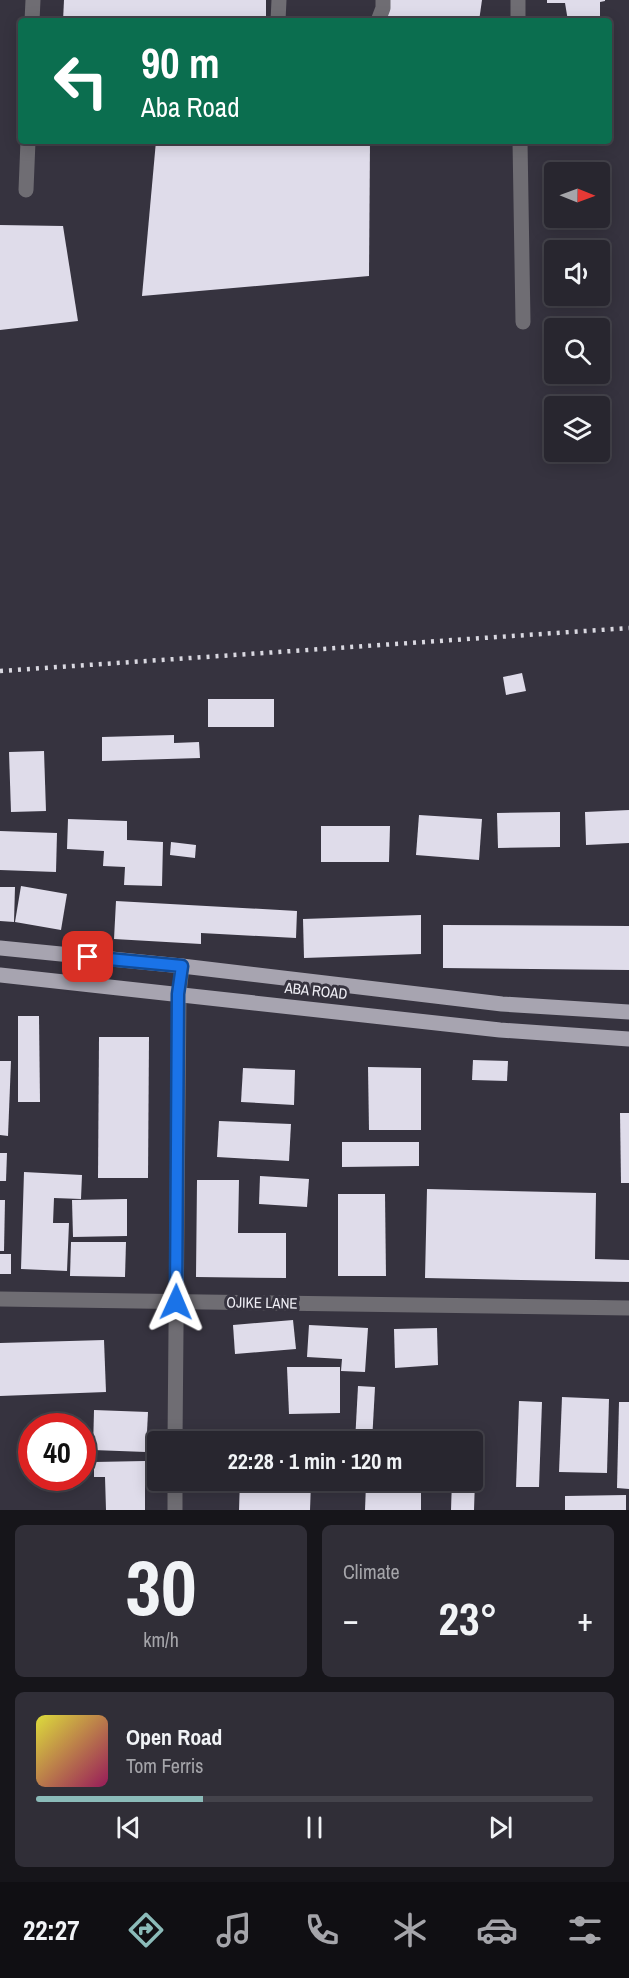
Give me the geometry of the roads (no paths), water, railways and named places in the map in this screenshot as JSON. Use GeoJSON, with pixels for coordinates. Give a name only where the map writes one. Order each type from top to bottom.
{"type":"FeatureCollection","features":[{"type":"Feature","properties":{"kind":"main road","name":"ABA ROAD"},"geometry":{"type":"LineString","coordinates":[[0,948],[182,966],[502,1004],[629,1012]]}},
{"type":"Feature","properties":{"kind":"main road","name":"ABA ROAD"},"geometry":{"type":"LineString","coordinates":[[0,975],[500,1030],[629,1039]]}},
{"type":"Feature","properties":{"kind":"street"},"geometry":{"type":"LineString","coordinates":[[32,18],[33,0]]}},
{"type":"Feature","properties":{"kind":"street"},"geometry":{"type":"LineString","coordinates":[[278,18],[279,0]]}},
{"type":"Feature","properties":{"kind":"street"},"geometry":{"type":"LineString","coordinates":[[379,18],[383,0]]}},
{"type":"Feature","properties":{"kind":"street"},"geometry":{"type":"LineString","coordinates":[[518,0],[518,18]]}},
{"type":"Feature","properties":{"kind":"street"},"geometry":{"type":"LineString","coordinates":[[26,190],[28,144]]}},
{"type":"Feature","properties":{"kind":"street"},"geometry":{"type":"LineString","coordinates":[[520,144],[522,322]]}},
{"type":"Feature","properties":{"kind":"street"},"geometry":{"type":"LineString","coordinates":[[175,1431],[178,994],[182,966]]}},
{"type":"Feature","properties":{"kind":"street","name":"OJIKE LANE"},"geometry":{"type":"LineString","coordinates":[[0,1299],[629,1308]]}},
{"type":"Feature","properties":{"kind":"street"},"geometry":{"type":"LineString","coordinates":[[175,1491],[175,1510]]}},
{"type":"Feature","properties":{"kind":"railway"},"geometry":{"type":"LineString","coordinates":[[0,671],[629,628]]}}]}
